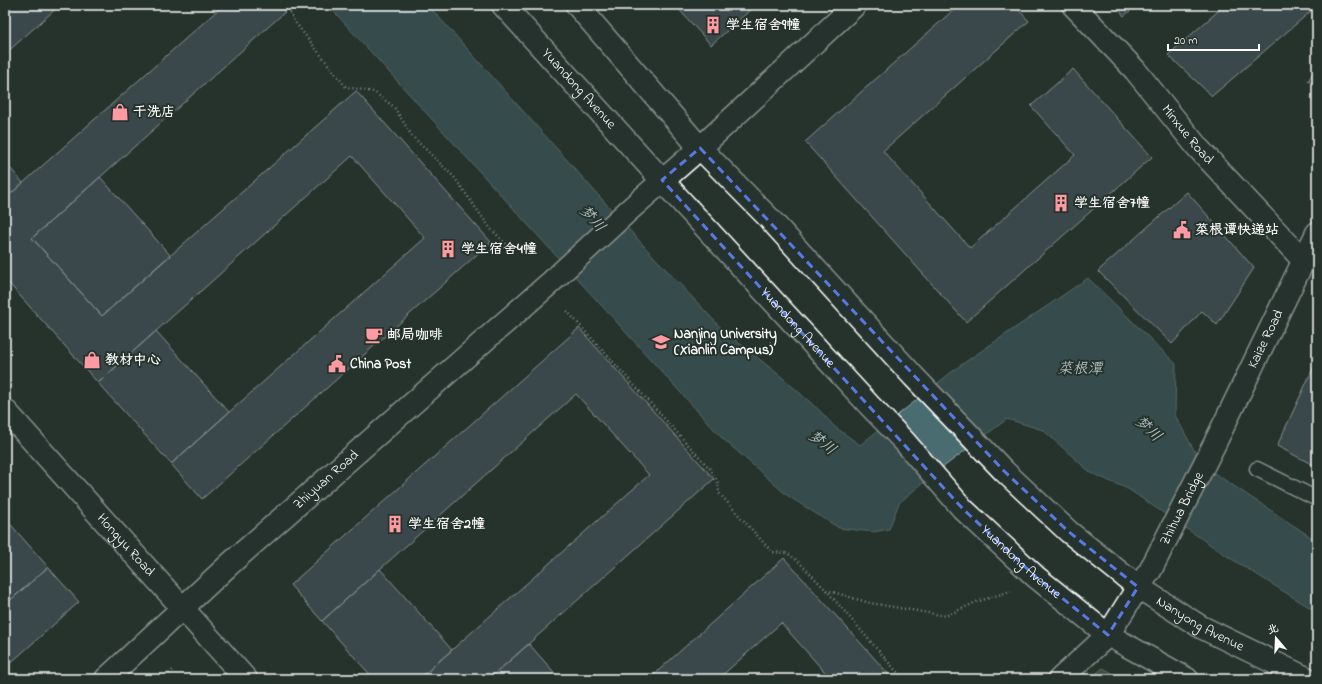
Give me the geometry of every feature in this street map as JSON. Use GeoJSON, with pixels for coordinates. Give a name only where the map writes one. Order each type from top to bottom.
{"type":"FeatureCollection","features":[{"type":"Feature","properties":{"kind":"street","name":"Yuandong Avenue"},"geometry":{"type":"LineString","coordinates":[[503,5],[662,180],[904,441],[963,509],[1036,577],[1108,635]]}},
{"type":"Feature","properties":{"kind":"street"},"geometry":{"type":"LineString","coordinates":[[577,5],[700,148],[768,217],[914,377],[1004,471],[1069,532],[1144,579]]}},
{"type":"Feature","properties":{"kind":"street","name":"Zhiyuan Road"},"geometry":{"type":"LineString","coordinates":[[106,679],[183,610],[231,563],[550,283],[662,180],[700,148],[855,5]]}},
{"type":"Feature","properties":{"kind":"street","name":"Minxue Road"},"geometry":{"type":"LineString","coordinates":[[1073,5],[1135,70],[1198,148],[1304,261]]}},
{"type":"Feature","properties":{"kind":"street","name":"Kaize Road"},"geometry":{"type":"LineString","coordinates":[[1214,445],[1317,233]]}},
{"type":"Feature","properties":{"kind":"street","name":"Hongyu Road"},"geometry":{"type":"LineString","coordinates":[[5,410],[246,679]]}},
{"type":"Feature","properties":{"kind":"street","name":"Zhihua Bridge"},"geometry":{"type":"LineString","coordinates":[[1060,679],[1108,635],[1144,579],[1214,445]]}},
{"type":"Feature","properties":{"kind":"street","name":"Nanyong Avenue"},"geometry":{"type":"LineString","coordinates":[[1144,579],[1201,627],[1308,679]]}},
{"type":"Feature","properties":{"kind":"street"},"geometry":{"type":"LineString","coordinates":[[1108,635],[1187,679]]}},
{"type":"Feature","properties":{"kind":"lane"},"geometry":{"type":"LineString","coordinates":[[1257,469],[1317,499]]}},
{"type":"Feature","properties":{"kind":"path"},"geometry":{"type":"LineString","coordinates":[[288,5],[294,21],[346,87],[374,92],[394,107],[412,136],[454,177],[490,228],[511,249]]}},
{"type":"Feature","properties":{"kind":"path"},"geometry":{"type":"LineString","coordinates":[[567,311],[711,470],[718,484],[719,493],[772,552],[787,553],[798,561],[826,590],[903,679]]}},
{"type":"Feature","properties":{"kind":"path"},"geometry":{"type":"LineString","coordinates":[[826,590],[870,603],[946,616],[976,602],[1018,589]]}},
{"type":"Feature","properties":{"kind":"path"},"geometry":{"type":"LineString","coordinates":[[163,679],[174,669]]}},
{"type":"Feature","properties":{"kind":"highlighted area"},"geometry":{"type":"Polygon","coordinates":[[[700,148],[1004,471],[1069,532],[1138,587],[1108,635],[1036,577],[963,509],[662,180],[700,148]]]}},
{"type":"Feature","properties":{"kind":"green space"},"geometry":{"type":"Polygon","coordinates":[[[1103,668],[1123,679],[1089,679],[1103,668]]]}},
{"type":"Feature","properties":{"kind":"water"},"geometry":{"type":"Polygon","coordinates":[[[328,5],[428,5],[643,245],[724,331],[783,378],[820,411],[835,427],[860,445],[958,367],[1088,278],[1176,364],[1175,415],[1202,465],[1317,541],[1317,612],[1230,558],[1128,489],[1091,473],[1043,430],[1007,419],[930,477],[899,503],[889,529],[873,532],[839,528],[788,496],[722,438],[328,5]]]}},
{"type":"Feature","properties":{"kind":"building"},"geometry":{"type":"Polygon","coordinates":[[[5,5],[60,5],[5,54],[5,5]]]}},
{"type":"Feature","properties":{"kind":"building","name":"学生宿舍4幢"},"geometry":{"type":"Polygon","coordinates":[[[217,5],[279,5],[285,12],[32,238],[102,316],[356,91],[491,242],[202,499],[171,464],[425,238],[352,156],[98,383],[5,279],[5,199],[220,8],[217,5]]]}},
{"type":"Feature","properties":{"kind":"building","name":"学生宿舍9幢"},"geometry":{"type":"Polygon","coordinates":[[[675,5],[756,5],[711,45],[675,5]]]}},
{"type":"Feature","properties":{"kind":"building","name":"学生宿舍7幢"},"geometry":{"type":"Polygon","coordinates":[[[959,5],[1014,5],[1029,21],[883,151],[970,248],[1075,155],[1031,106],[1073,69],[1152,157],[966,322],[805,142],[959,5]]]}},
{"type":"Feature","properties":{"kind":"building"},"geometry":{"type":"Polygon","coordinates":[[[1115,5],[1137,5],[1124,16],[1115,5]]]}},
{"type":"Feature","properties":{"kind":"building"},"geometry":{"type":"Polygon","coordinates":[[[1225,5],[1317,6],[1212,96],[1168,55],[1225,5]]]}},
{"type":"Feature","properties":{"kind":"building"},"geometry":{"type":"Polygon","coordinates":[[[1317,66],[1317,85],[1308,81],[1317,66]]]}},
{"type":"Feature","properties":{"kind":"building"},"geometry":{"type":"Polygon","coordinates":[[[5,162],[23,183],[5,199],[5,162]]]}},
{"type":"Feature","properties":{"kind":"building"},"geometry":{"type":"Polygon","coordinates":[[[100,177],[170,255],[102,316],[32,238],[100,177]]]}},
{"type":"Feature","properties":{"kind":"building","name":"菜根谭快递站"},"geometry":{"type":"Polygon","coordinates":[[[1187,192],[1254,268],[1217,325],[1202,311],[1172,344],[1098,271],[1187,192]]]}},
{"type":"Feature","properties":{"kind":"building","name":"学生宿舍2幢"},"geometry":{"type":"Polygon","coordinates":[[[579,328],[714,479],[489,679],[419,679],[649,475],[576,394],[322,621],[290,585],[579,328]]]}},
{"type":"Feature","properties":{"kind":"building"},"geometry":{"type":"Polygon","coordinates":[[[156,331],[229,412],[171,464],[98,383],[156,331]]]}},
{"type":"Feature","properties":{"kind":"building"},"geometry":{"type":"Polygon","coordinates":[[[1317,360],[1317,467],[1277,446],[1317,360]]]}},
{"type":"Feature","properties":{"kind":"building"},"geometry":{"type":"Polygon","coordinates":[[[5,518],[48,567],[5,605],[5,518]]]}},
{"type":"Feature","properties":{"kind":"building"},"geometry":{"type":"Polygon","coordinates":[[[784,558],[893,679],[831,679],[781,623],[718,679],[649,679],[784,558]]]}},
{"type":"Feature","properties":{"kind":"building"},"geometry":{"type":"Polygon","coordinates":[[[48,567],[79,602],[5,668],[5,605],[48,567]]]}},
{"type":"Feature","properties":{"kind":"building"},"geometry":{"type":"Polygon","coordinates":[[[380,569],[452,650],[419,679],[374,679],[322,621],[380,569]]]}},
{"type":"Feature","properties":{"kind":"building"},"geometry":{"type":"Polygon","coordinates":[[[529,644],[560,679],[489,679],[529,644]]]}},
{"type":"Feature","properties":{"kind":"place","name":"学生宿舍9幢"},"geometry":{"type":"Point","coordinates":[713,25]}},
{"type":"Feature","properties":{"kind":"place","name":"干洗店"},"geometry":{"type":"Point","coordinates":[120,112]}},
{"type":"Feature","properties":{"kind":"place","name":"学生宿舍7幢"},"geometry":{"type":"Point","coordinates":[1061,203]}},
{"type":"Feature","properties":{"kind":"place","name":"菜根谭快递站"},"geometry":{"type":"Point","coordinates":[1182,230]}},
{"type":"Feature","properties":{"kind":"place","name":"学生宿舍4幢"},"geometry":{"type":"Point","coordinates":[448,249]}},
{"type":"Feature","properties":{"kind":"place","name":"邮局咖啡"},"geometry":{"type":"Point","coordinates":[374,335]}},
{"type":"Feature","properties":{"kind":"place","name":"Nanjing University (Xianlin Campus)"},"geometry":{"type":"Point","coordinates":[661,342]}},
{"type":"Feature","properties":{"kind":"place","name":"教材中心"},"geometry":{"type":"Point","coordinates":[92,360]}},
{"type":"Feature","properties":{"kind":"place","name":"China Post"},"geometry":{"type":"Point","coordinates":[337,364]}},
{"type":"Feature","properties":{"kind":"place","name":"学生宿舍2幢"},"geometry":{"type":"Point","coordinates":[395,524]}},
{"type":"Feature","properties":{"kind":"water label","name":"梦川"},"geometry":{"type":"Point","coordinates":[592,219]}},
{"type":"Feature","properties":{"kind":"water label","name":"菜根潭"},"geometry":{"type":"Point","coordinates":[1080,369]}},
{"type":"Feature","properties":{"kind":"water label","name":"梦川"},"geometry":{"type":"Point","coordinates":[1148,429]}},
{"type":"Feature","properties":{"kind":"water label","name":"梦川"},"geometry":{"type":"Point","coordinates":[822,443]}}]}
